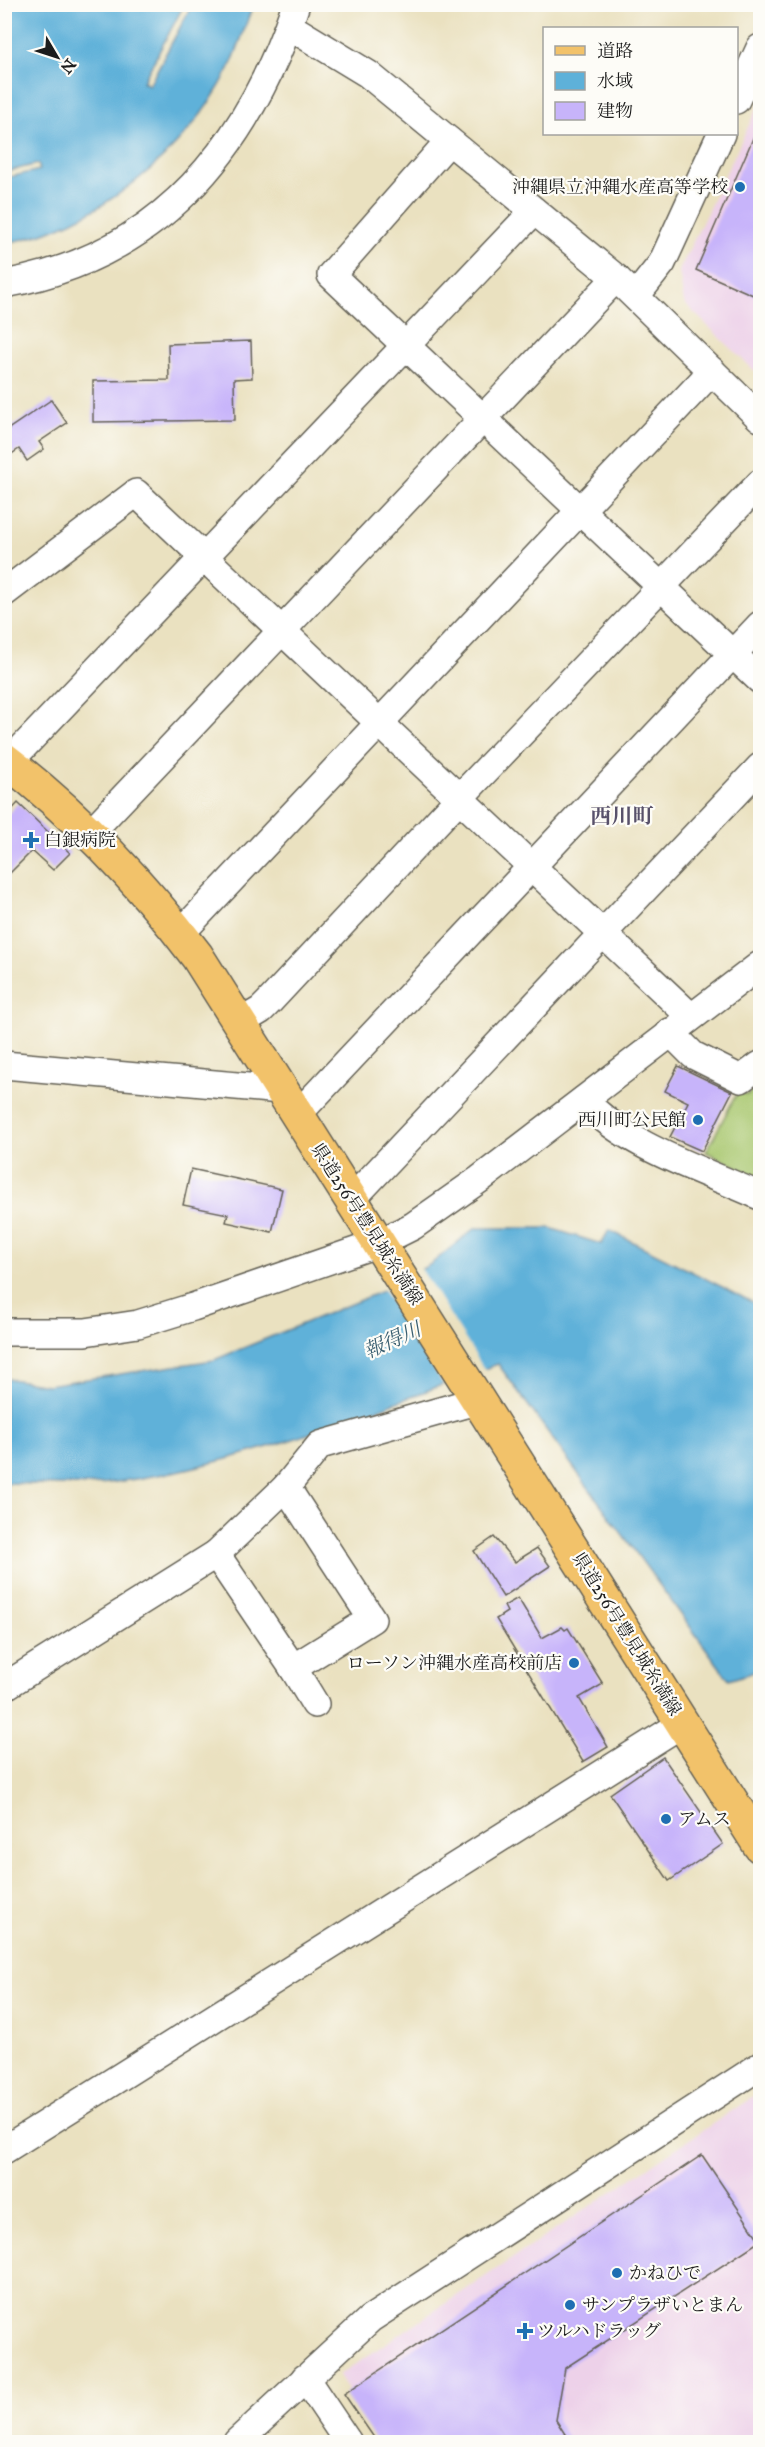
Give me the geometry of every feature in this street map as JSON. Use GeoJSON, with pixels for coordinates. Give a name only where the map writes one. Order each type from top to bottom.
{"type":"FeatureCollection","features":[{"type":"Feature","properties":{"kind":"main road","name":"県道256号豊見城糸満線"},"geometry":{"type":"LineString","coordinates":[[6,763],[89,834],[180,934],[208,973],[760,1846]]}},
{"type":"Feature","properties":{"kind":"street"},"geometry":{"type":"LineString","coordinates":[[4,284],[58,271],[89,258],[123,241],[160,217],[178,201],[214,164],[235,135],[268,77],[293,15],[616,278],[760,418]]}},
{"type":"Feature","properties":{"kind":"street"},"geometry":{"type":"LineString","coordinates":[[738,96],[760,48]]}},
{"type":"Feature","properties":{"kind":"street"},"geometry":{"type":"LineString","coordinates":[[636,296],[662,263],[721,135]]}},
{"type":"Feature","properties":{"kind":"street"},"geometry":{"type":"LineString","coordinates":[[449,141],[331,275],[760,680]]}},
{"type":"Feature","properties":{"kind":"street"},"geometry":{"type":"LineString","coordinates":[[6,763],[534,211]]}},
{"type":"Feature","properties":{"kind":"street"},"geometry":{"type":"LineString","coordinates":[[89,834],[616,278]]}},
{"type":"Feature","properties":{"kind":"street"},"geometry":{"type":"LineString","coordinates":[[180,934],[712,371]]}},
{"type":"Feature","properties":{"kind":"street"},"geometry":{"type":"LineString","coordinates":[[239,1023],[270,1002],[459,798],[760,483]]}},
{"type":"Feature","properties":{"kind":"street"},"geometry":{"type":"LineString","coordinates":[[4,593],[136,493],[603,934],[680,1024],[693,1055],[741,1079],[760,1065]]}},
{"type":"Feature","properties":{"kind":"street"},"geometry":{"type":"LineString","coordinates":[[4,1065],[289,1102],[531,867],[760,625]]}},
{"type":"Feature","properties":{"kind":"street"},"geometry":{"type":"LineString","coordinates":[[351,1200],[760,768]]}},
{"type":"Feature","properties":{"kind":"street"},"geometry":{"type":"LineString","coordinates":[[4,1332],[85,1332],[138,1324],[203,1304],[387,1256],[412,1226],[464,1191],[760,965]]}},
{"type":"Feature","properties":{"kind":"street"},"geometry":{"type":"LineString","coordinates":[[584,1100],[597,1114],[627,1137],[760,1196]]}},
{"type":"Feature","properties":{"kind":"street"},"geometry":{"type":"LineString","coordinates":[[4,1687],[216,1554],[286,1487],[320,1445],[475,1393]]}},
{"type":"Feature","properties":{"kind":"street"},"geometry":{"type":"LineString","coordinates":[[286,1487],[372,1618],[293,1668]]}},
{"type":"Feature","properties":{"kind":"street"},"geometry":{"type":"LineString","coordinates":[[216,1554],[315,1704]]}},
{"type":"Feature","properties":{"kind":"street"},"geometry":{"type":"LineString","coordinates":[[4,2150],[683,1722]]}},
{"type":"Feature","properties":{"kind":"street"},"geometry":{"type":"LineString","coordinates":[[237,2442],[370,2319],[760,2066]]}},
{"type":"Feature","properties":{"kind":"street"},"geometry":{"type":"LineString","coordinates":[[305,2378],[348,2442]]}},
{"type":"Feature","properties":{"kind":"shaded area","name":"沖縄県立沖縄水産高等学校"},"geometry":{"type":"Polygon","coordinates":[[[760,102],[760,376],[684,303],[679,271],[760,102]]]}},
{"type":"Feature","properties":{"kind":"shaded area"},"geometry":{"type":"Polygon","coordinates":[[[760,2092],[760,2442],[381,2442],[339,2375],[760,2092]]]}},
{"type":"Feature","properties":{"kind":"green space"},"geometry":{"type":"Polygon","coordinates":[[[760,1084],[760,1178],[706,1152],[738,1091],[747,1095],[760,1084]]]}},
{"type":"Feature","properties":{"kind":"water"},"geometry":{"type":"Polygon","coordinates":[[[5,4],[184,5],[143,82],[149,85],[192,5],[253,5],[229,69],[190,129],[164,156],[136,181],[105,203],[73,221],[39,235],[5,243],[5,178],[40,170],[38,164],[5,172],[5,4]]]}},
{"type":"Feature","properties":{"kind":"water","name":"報得川"},"geometry":{"type":"Polygon","coordinates":[[[475,1228],[550,1228],[601,1244],[609,1230],[760,1306],[760,1670],[729,1680],[498,1364],[352,1419],[253,1452],[203,1465],[101,1484],[5,1483],[4,1378],[47,1385],[214,1360],[380,1292],[431,1264],[475,1228]]]}},
{"type":"Feature","properties":{"kind":"pier"},"geometry":{"type":"Polygon","coordinates":[[[420,1267],[486,1372],[445,1387],[382,1288],[420,1267]]]}},
{"type":"Feature","properties":{"kind":"building"},"geometry":{"type":"Polygon","coordinates":[[[760,122],[760,298],[696,270],[760,122]]]}},
{"type":"Feature","properties":{"kind":"building"},"geometry":{"type":"Polygon","coordinates":[[[251,341],[252,378],[234,379],[235,420],[93,422],[93,381],[169,380],[168,344],[251,341]]]}},
{"type":"Feature","properties":{"kind":"building"},"geometry":{"type":"Polygon","coordinates":[[[51,400],[67,423],[39,442],[44,449],[27,461],[19,449],[4,459],[4,432],[51,400]]]}},
{"type":"Feature","properties":{"kind":"building","name":"白銀病院"},"geometry":{"type":"Polygon","coordinates":[[[18,803],[70,853],[53,870],[32,851],[4,879],[4,818],[18,803]]]}},
{"type":"Feature","properties":{"kind":"building","name":"西川町公民館"},"geometry":{"type":"Polygon","coordinates":[[[678,1066],[732,1092],[702,1151],[670,1137],[688,1102],[665,1091],[678,1066]]]}},
{"type":"Feature","properties":{"kind":"building"},"geometry":{"type":"Polygon","coordinates":[[[191,1169],[282,1189],[272,1232],[226,1222],[228,1214],[183,1205],[191,1169]]]}},
{"type":"Feature","properties":{"kind":"building"},"geometry":{"type":"Polygon","coordinates":[[[494,1537],[515,1562],[537,1548],[550,1566],[503,1597],[474,1551],[494,1537]]]}},
{"type":"Feature","properties":{"kind":"building"},"geometry":{"type":"Polygon","coordinates":[[[518,1598],[542,1638],[562,1627],[565,1630],[568,1628],[603,1684],[579,1698],[608,1747],[583,1762],[496,1619],[507,1612],[504,1606],[518,1598]]]}},
{"type":"Feature","properties":{"kind":"building","name":"アムス"},"geometry":{"type":"Polygon","coordinates":[[[663,1757],[723,1844],[669,1881],[610,1794],[663,1757]]]}},
{"type":"Feature","properties":{"kind":"building","name":"サンプラザいとまん"},"geometry":{"type":"Polygon","coordinates":[[[702,2155],[760,2241],[565,2368],[556,2420],[570,2442],[377,2442],[344,2394],[702,2155]]]}},
{"type":"Feature","properties":{"kind":"place","name":"沖縄県立沖縄水産高等学校"},"geometry":{"type":"Point","coordinates":[740,187]}},
{"type":"Feature","properties":{"kind":"place","name":"白銀病院"},"geometry":{"type":"Point","coordinates":[31,840]}},
{"type":"Feature","properties":{"kind":"place","name":"西川町公民館"},"geometry":{"type":"Point","coordinates":[698,1120]}},
{"type":"Feature","properties":{"kind":"place","name":"ローソン沖縄水産高校前店"},"geometry":{"type":"Point","coordinates":[574,1663]}},
{"type":"Feature","properties":{"kind":"place","name":"アムス"},"geometry":{"type":"Point","coordinates":[666,1819]}},
{"type":"Feature","properties":{"kind":"place","name":"かねひで"},"geometry":{"type":"Point","coordinates":[617,2273]}},
{"type":"Feature","properties":{"kind":"place","name":"サンプラザいとまん"},"geometry":{"type":"Point","coordinates":[570,2305]}},
{"type":"Feature","properties":{"kind":"place","name":"ツルハドラッグ"},"geometry":{"type":"Point","coordinates":[525,2331]}},
{"type":"Feature","properties":{"kind":"district","name":"西川町"},"geometry":{"type":"Point","coordinates":[622,816]}}]}
